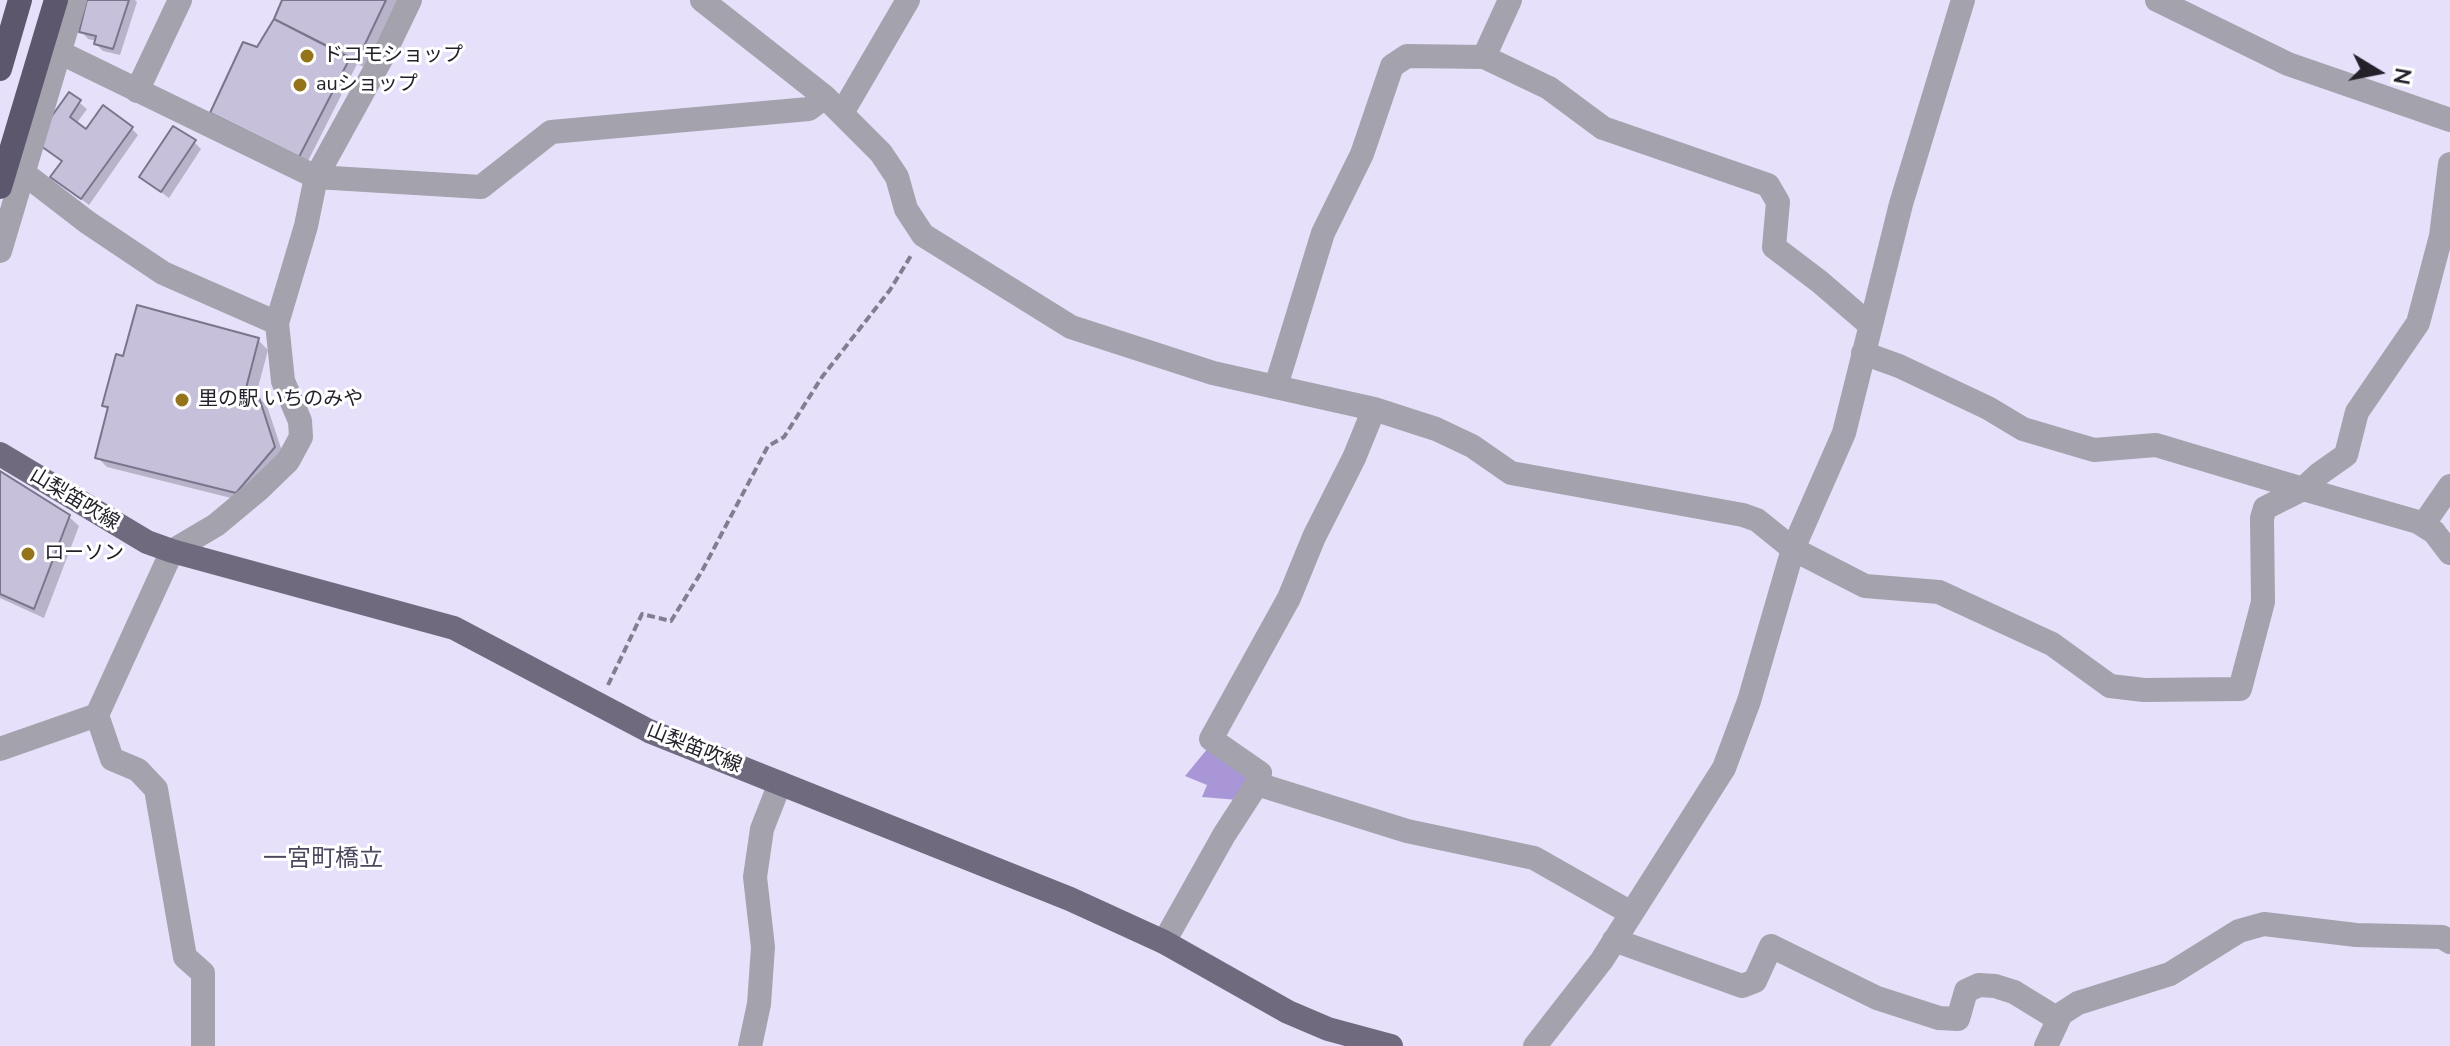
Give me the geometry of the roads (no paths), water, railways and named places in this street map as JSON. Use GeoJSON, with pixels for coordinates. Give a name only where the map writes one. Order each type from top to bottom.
{"type":"FeatureCollection","features":[{"type":"Feature","properties":{"kind":"highway"},"geometry":{"type":"LineString","coordinates":[[0,69],[20,0]]}},
{"type":"Feature","properties":{"kind":"highway"},"geometry":{"type":"LineString","coordinates":[[0,187],[16,167],[56,0]]}},
{"type":"Feature","properties":{"kind":"main road","name":"山梨笛吹線"},"geometry":{"type":"LineString","coordinates":[[0,454],[124,530],[172,551],[454,628],[649,731],[1070,899],[1164,942],[1288,1012],[1328,1029],[1391,1046]]}},
{"type":"Feature","properties":{"kind":"street"},"geometry":{"type":"LineString","coordinates":[[0,251],[16,167],[75,0]]}},
{"type":"Feature","properties":{"kind":"street"},"geometry":{"type":"LineString","coordinates":[[137,91],[180,0]]}},
{"type":"Feature","properties":{"kind":"street"},"geometry":{"type":"LineString","coordinates":[[203,1046],[203,973],[185,957],[156,789],[138,770],[112,759],[97,715],[172,551],[216,525],[258,490],[288,461],[301,437],[300,421],[283,381],[277,323],[306,226],[316,177],[410,0]]}},
{"type":"Feature","properties":{"kind":"street"},"geometry":{"type":"LineString","coordinates":[[702,0],[834,105],[881,153],[897,177],[906,209],[923,235],[1071,327],[1213,373],[1374,409],[1436,429],[1460,440],[1511,473],[1743,515],[1757,520],[1793,549],[1865,586],[1939,592],[2052,644],[2110,686],[2144,690],[2240,689],[2263,602],[2262,518],[2265,508],[2303,489],[2346,455],[2357,412],[2418,323],[2441,236],[2450,164]]}},
{"type":"Feature","properties":{"kind":"street"},"geometry":{"type":"LineString","coordinates":[[59,52],[316,177],[481,187],[551,132],[834,105],[908,0]]}},
{"type":"Feature","properties":{"kind":"street"},"geometry":{"type":"LineString","coordinates":[[1484,57],[1510,0]]}},
{"type":"Feature","properties":{"kind":"street"},"geometry":{"type":"LineString","coordinates":[[1535,1046],[1602,960],[1724,768],[1749,701],[1793,549],[1844,433],[1901,204],[1963,0]]}},
{"type":"Feature","properties":{"kind":"street"},"geometry":{"type":"LineString","coordinates":[[2157,0],[2288,64],[2450,120]]}},
{"type":"Feature","properties":{"kind":"street"},"geometry":{"type":"LineString","coordinates":[[1276,386],[1323,233],[1362,154],[1392,66],[1407,56],[1484,57],[1549,88],[1603,128],[1768,185],[1778,202],[1774,247],[1870,325]]}},
{"type":"Feature","properties":{"kind":"street"},"geometry":{"type":"LineString","coordinates":[[16,167],[87,222],[163,273],[277,323]]}},
{"type":"Feature","properties":{"kind":"street"},"geometry":{"type":"LineString","coordinates":[[1863,353],[1899,366],[1988,408],[2023,429],[2094,450],[2156,445],[2423,525],[2434,532],[2450,553]]}},
{"type":"Feature","properties":{"kind":"street"},"geometry":{"type":"LineString","coordinates":[[1164,942],[1224,835],[1257,784],[1260,773],[1211,739],[1289,598],[1374,409]]}},
{"type":"Feature","properties":{"kind":"street"},"geometry":{"type":"LineString","coordinates":[[2423,525],[2450,486]]}},
{"type":"Feature","properties":{"kind":"street"},"geometry":{"type":"LineString","coordinates":[[0,749],[97,715]]}},
{"type":"Feature","properties":{"kind":"street"},"geometry":{"type":"LineString","coordinates":[[750,1046],[759,1004],[763,947],[755,877],[762,829],[780,783]]}},
{"type":"Feature","properties":{"kind":"street"},"geometry":{"type":"LineString","coordinates":[[1257,784],[1407,831],[1534,858],[1631,913]]}},
{"type":"Feature","properties":{"kind":"street"},"geometry":{"type":"LineString","coordinates":[[2046,1046],[2061,1014],[2078,1003],[2170,974],[2239,931],[2264,924],[2356,935],[2447,937]]}},
{"type":"Feature","properties":{"kind":"street"},"geometry":{"type":"LineString","coordinates":[[1614,940],[1742,986],[1755,981],[1771,946],[1877,998],[1939,1018],[1958,1019],[1966,991],[1979,985],[2014,992],[2058,1019]]}},
{"type":"Feature","properties":{"kind":"place","name":"ドコモショップ"},"geometry":{"type":"Point","coordinates":[307,56]}},
{"type":"Feature","properties":{"kind":"place","name":"auショップ"},"geometry":{"type":"Point","coordinates":[300,85]}},
{"type":"Feature","properties":{"kind":"place","name":"里の駅 いちのみや"},"geometry":{"type":"Point","coordinates":[182,400]}},
{"type":"Feature","properties":{"kind":"place","name":"ローソン"},"geometry":{"type":"Point","coordinates":[28,554]}},
{"type":"Feature","properties":{"kind":"district","name":"一宮町橋立"},"geometry":{"type":"Point","coordinates":[323,860]}}]}
